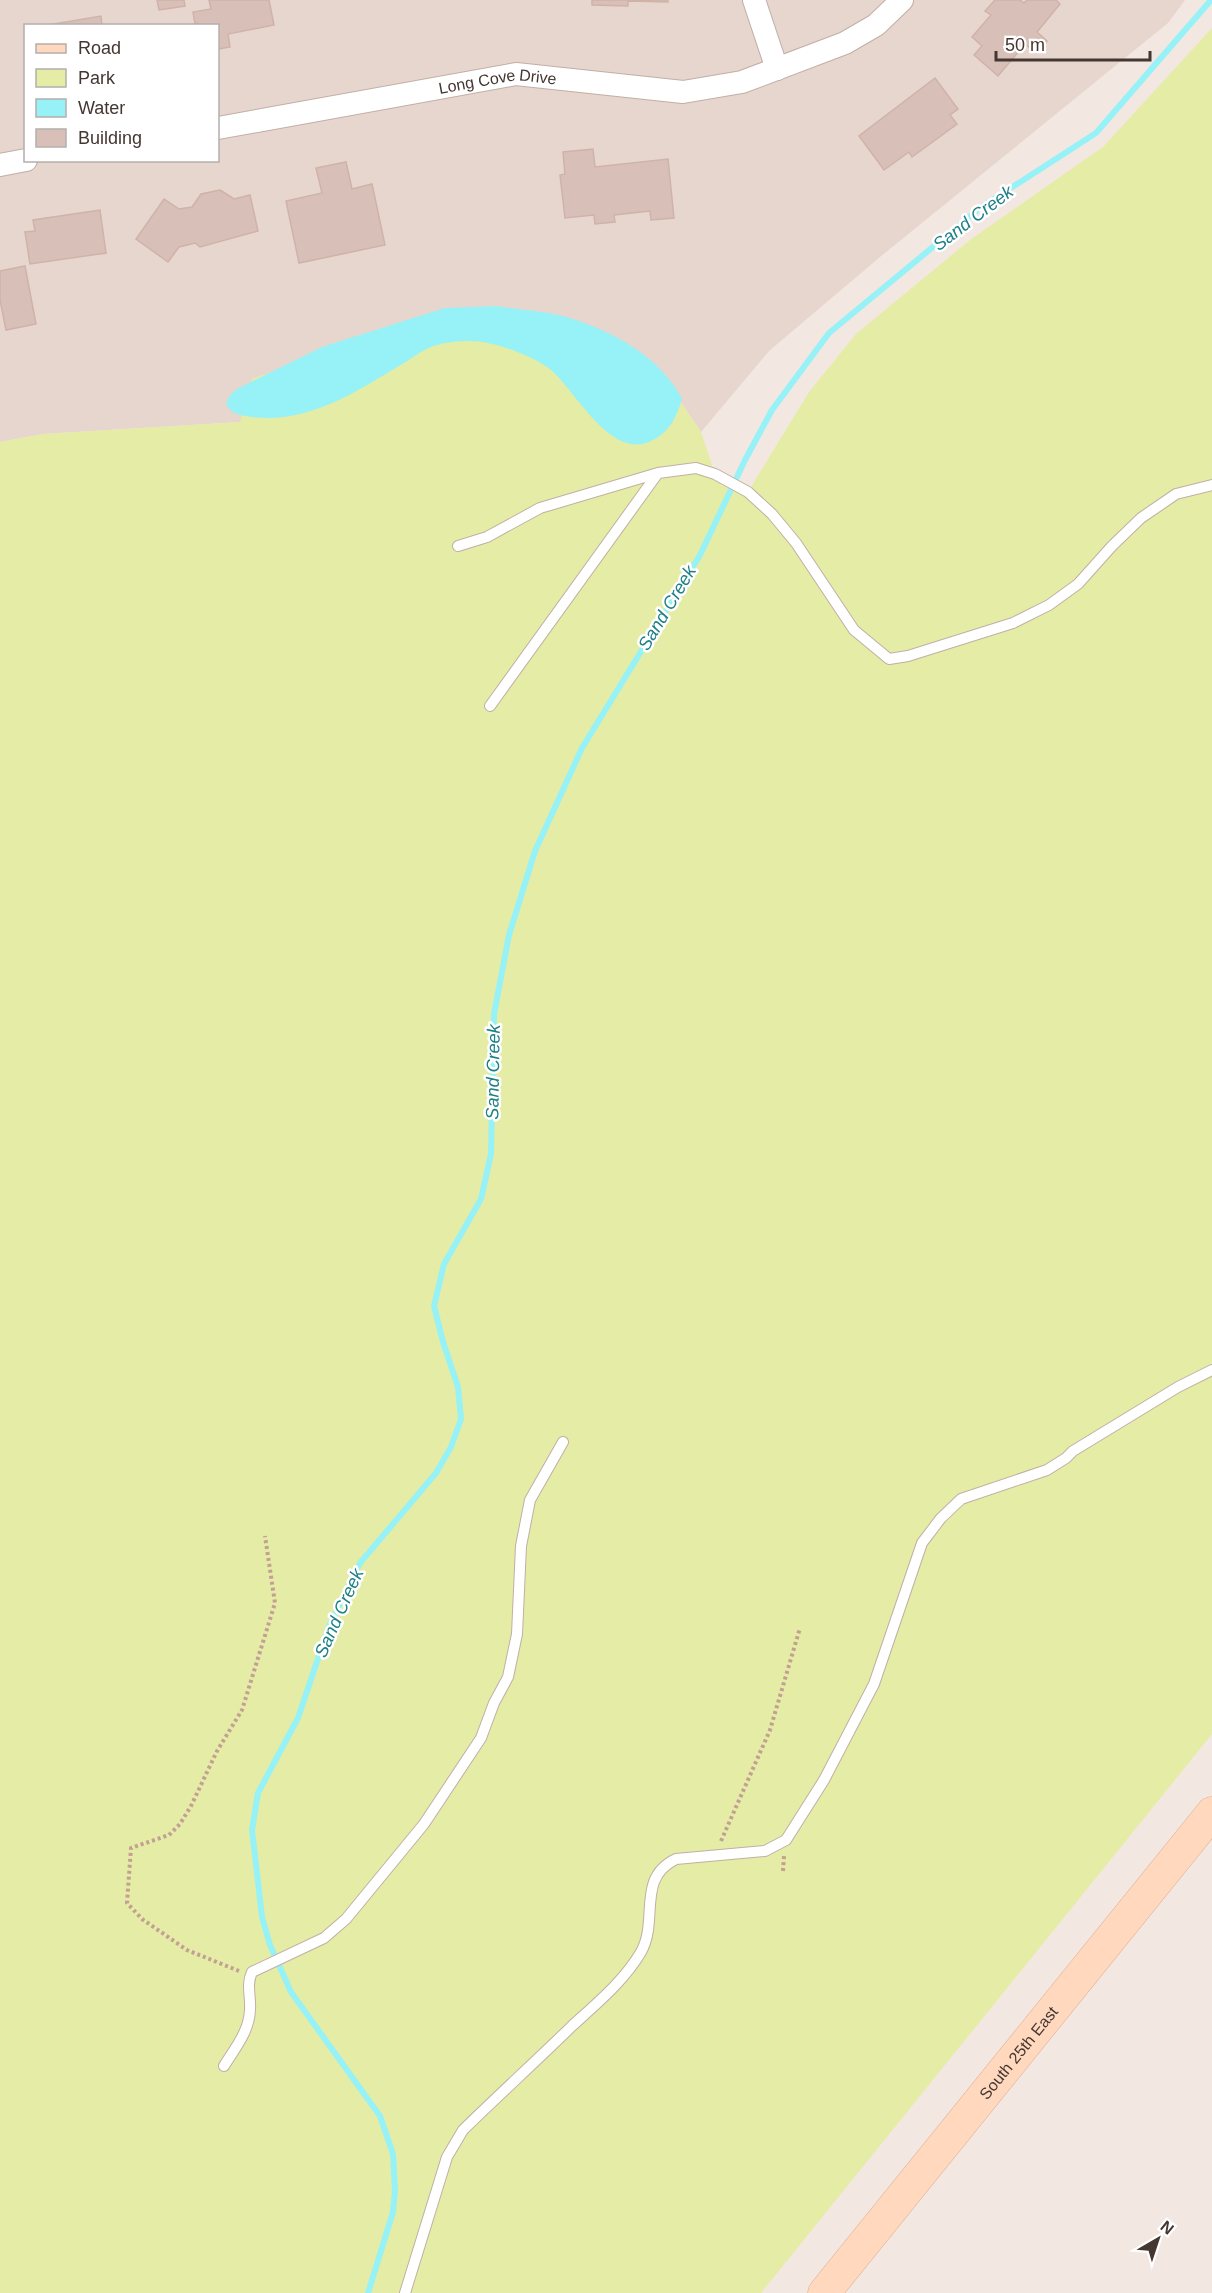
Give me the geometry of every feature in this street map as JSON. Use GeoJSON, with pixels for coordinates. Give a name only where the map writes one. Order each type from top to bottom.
{"type":"FeatureCollection","features":[{"type":"Feature","properties":{"kind":"main road","name":"South 25th East"},"geometry":{"type":"LineString","coordinates":[[824,2293],[1212,1813]]}},
{"type":"Feature","properties":{"kind":"street"},"geometry":{"type":"LineString","coordinates":[[754,0],[777,69]]}},
{"type":"Feature","properties":{"kind":"street","name":"Long Cove Drive"},"geometry":{"type":"LineString","coordinates":[[219,128],[516,74],[683,92],[742,82],[845,44],[876,25],[902,0]]}},
{"type":"Feature","properties":{"kind":"street"},"geometry":{"type":"LineString","coordinates":[[0,165],[24,160]]}},
{"type":"Feature","properties":{"kind":"lane"},"geometry":{"type":"LineString","coordinates":[[458,546],[487,537],[540,508],[658,473],[696,468],[715,474],[748,492],[772,514],[796,543],[854,630],[889,659],[908,656],[1013,623],[1049,604],[1078,584],[1141,518],[1176,494],[1212,485]]}},
{"type":"Feature","properties":{"kind":"lane"},"geometry":{"type":"LineString","coordinates":[[490,706],[658,473]]}},
{"type":"Feature","properties":{"kind":"lane"},"geometry":{"type":"LineString","coordinates":[[405,2293],[447,2157],[463,2130],[625,1976],[646,1941],[652,1884],[658,1871],[665,1864],[676,1859],[765,1851],[786,1840],[824,1780],[874,1684],[922,1543],[941,1518],[961,1499],[1047,1470],[1092,1439],[1178,1387],[1212,1370]]}},
{"type":"Feature","properties":{"kind":"lane"},"geometry":{"type":"LineString","coordinates":[[224,2066],[246,2031],[250,2009],[248,1984],[253,1972],[324,1938],[346,1919],[424,1824],[465,1766],[481,1738],[494,1703],[508,1677],[517,1634],[521,1546],[530,1500],[562,1442]]}},
{"type":"Feature","properties":{"kind":"path"},"geometry":{"type":"LineString","coordinates":[[253,1972],[187,1950],[142,1919],[128,1903],[131,1848],[169,1835],[180,1824],[217,1751],[242,1710],[276,1603],[265,1536]]}},
{"type":"Feature","properties":{"kind":"path"},"geometry":{"type":"LineString","coordinates":[[714,1855],[770,1730],[800,1628]]}},
{"type":"Feature","properties":{"kind":"shaded area"},"geometry":{"type":"Polygon","coordinates":[[[0,0],[1185,0],[1168,23],[880,257],[769,351],[701,432],[665,379],[240,422],[43,434],[0,442],[0,0]]]}},
{"type":"Feature","properties":{"kind":"green space"},"geometry":{"type":"Polygon","coordinates":[[[1212,28],[1212,1734],[761,2293],[0,2293],[0,442],[43,434],[240,422],[252,379],[420,319],[665,379],[701,432],[715,474],[748,492],[809,392],[856,334],[970,240],[1103,147],[1212,28]]]}},
{"type":"Feature","properties":{"kind":"water"},"geometry":{"type":"Polygon","coordinates":[[[496,306],[564,316],[605,332],[636,349],[662,371],[682,399],[671,424],[651,441],[636,445],[622,441],[608,433],[561,380],[544,365],[501,346],[471,341],[430,347],[347,396],[292,416],[272,418],[240,415],[226,403],[237,389],[322,347],[445,308],[496,306]]]}},
{"type":"Feature","properties":{"kind":"building"},"geometry":{"type":"Polygon","coordinates":[[[157,0],[184,0],[185,6],[159,10],[157,0]]]}},
{"type":"Feature","properties":{"kind":"building"},"geometry":{"type":"Polygon","coordinates":[[[209,0],[269,0],[274,25],[228,34],[230,47],[219,49],[219,24],[195,24],[193,12],[211,9],[209,0]]]}},
{"type":"Feature","properties":{"kind":"building"},"geometry":{"type":"Polygon","coordinates":[[[592,0],[668,0],[668,2],[628,1],[628,6],[592,5],[592,0]]]}},
{"type":"Feature","properties":{"kind":"building"},"geometry":{"type":"Polygon","coordinates":[[[995,0],[1020,0],[1024,3],[1027,0],[1056,0],[1060,4],[1037,32],[1047,41],[1036,53],[1025,44],[998,76],[974,55],[982,46],[972,37],[991,15],[985,11],[995,0]]]}},
{"type":"Feature","properties":{"kind":"building"},"geometry":{"type":"Polygon","coordinates":[[[101,16],[102,24],[54,24],[101,16]]]}},
{"type":"Feature","properties":{"kind":"building"},"geometry":{"type":"Polygon","coordinates":[[[935,78],[958,109],[950,115],[957,124],[912,157],[909,152],[884,170],[859,136],[935,78]]]}},
{"type":"Feature","properties":{"kind":"building"},"geometry":{"type":"Polygon","coordinates":[[[593,149],[595,167],[668,159],[674,218],[651,220],[650,211],[614,215],[615,222],[595,224],[594,215],[565,218],[560,175],[565,174],[563,152],[593,149]]]}},
{"type":"Feature","properties":{"kind":"building"},"geometry":{"type":"Polygon","coordinates":[[[346,162],[352,189],[372,184],[385,245],[299,263],[286,201],[322,193],[316,168],[346,162]]]}},
{"type":"Feature","properties":{"kind":"building"},"geometry":{"type":"Polygon","coordinates":[[[220,190],[234,199],[250,195],[258,231],[200,247],[195,243],[179,247],[168,262],[136,239],[164,199],[179,209],[192,207],[201,194],[220,190]]]}},
{"type":"Feature","properties":{"kind":"building"},"geometry":{"type":"Polygon","coordinates":[[[100,210],[106,253],[30,264],[25,232],[35,231],[33,220],[100,210]]]}},
{"type":"Feature","properties":{"kind":"building"},"geometry":{"type":"Polygon","coordinates":[[[25,266],[36,324],[6,330],[0,300],[0,271],[25,266]]]}},
{"type":"Feature","properties":{"kind":"waterway","name":"Sand Creek"},"geometry":{"type":"LineString","coordinates":[[368,2293],[393,2212],[395,2190],[393,2154],[380,2116],[291,1992],[270,1945],[262,1917],[252,1830],[258,1793],[298,1718],[329,1626],[360,1563],[436,1473],[451,1447],[461,1419],[458,1387],[434,1306],[444,1264],[481,1199],[491,1154],[494,1014],[509,935],[535,851],[582,748],[700,555],[745,460],[772,410],[829,333],[980,208],[1096,133],[1211,0]]}}]}
